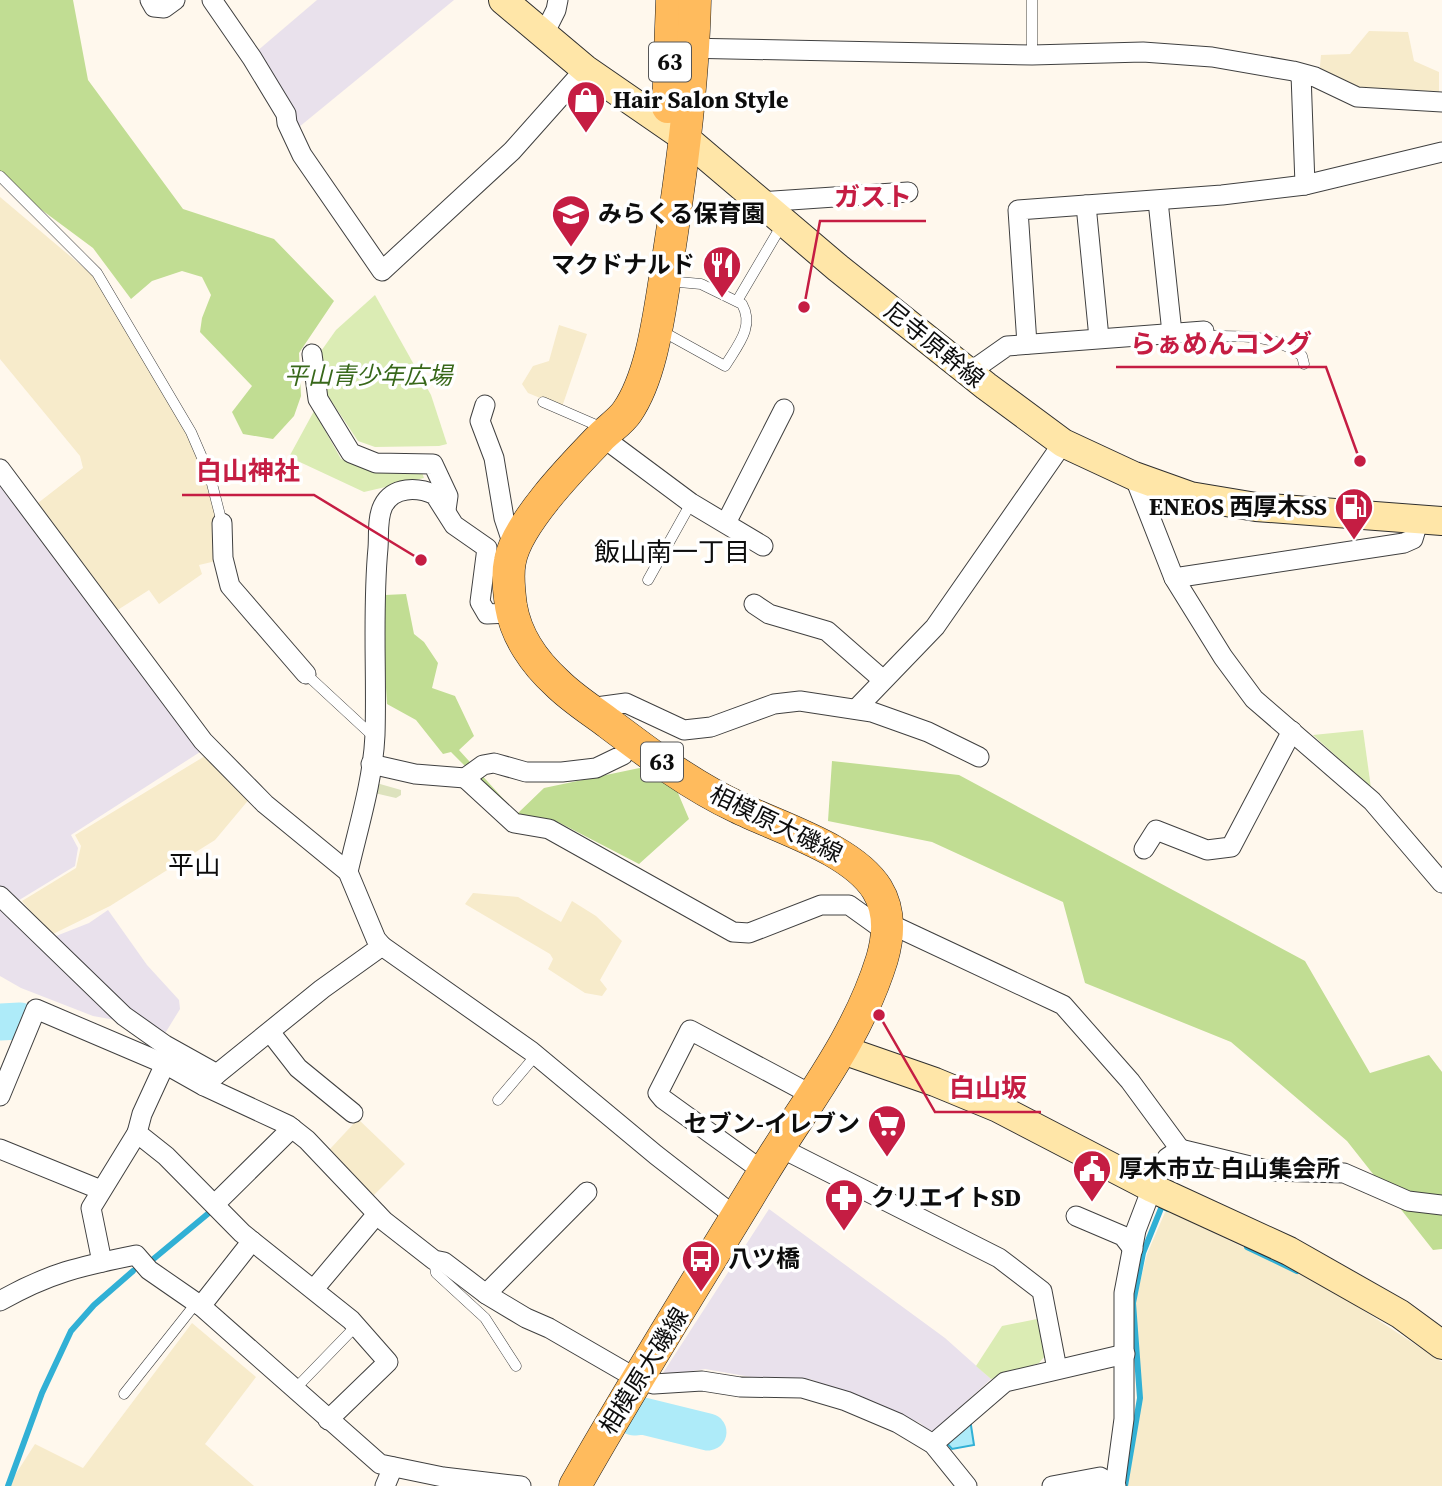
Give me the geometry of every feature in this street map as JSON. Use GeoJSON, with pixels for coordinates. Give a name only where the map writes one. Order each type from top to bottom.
{"type":"FeatureCollection","features":[{"type":"Feature","properties":{"kind":"main road","name":"相模原大磯線"},"geometry":{"type":"LineString","coordinates":[[672,0],[682,48]]}},
{"type":"Feature","properties":{"kind":"main road","name":"相模原大磯線"},"geometry":{"type":"LineString","coordinates":[[575,1486],[771,1160],[843,1050],[878,969],[888,928],[880,893],[851,861],[732,805],[677,772],[630,739],[557,684],[534,658],[512,613],[508,578],[509,562],[514,548],[535,512],[603,433],[627,413],[644,374],[656,328],[664,280],[682,48],[695,0]]}},
{"type":"Feature","properties":{"kind":"main road","name":"相模原大磯線"},"geometry":{"type":"LineString","coordinates":[[603,433],[626,377],[642,325],[676,132]]}},
{"type":"Feature","properties":{"kind":"street"},"geometry":{"type":"LineString","coordinates":[[150,0],[154,7],[164,8],[175,0]]}},
{"type":"Feature","properties":{"kind":"street"},"geometry":{"type":"LineString","coordinates":[[212,0],[253,58],[286,114],[287,123],[302,155],[382,271],[512,151],[585,69]]}},
{"type":"Feature","properties":{"kind":"street","name":"尼寺原幹線"},"geometry":{"type":"LineString","coordinates":[[503,0],[585,69],[676,132],[986,386],[1063,443],[1134,476],[1190,496],[1256,507],[1430,520]]}},
{"type":"Feature","properties":{"kind":"street"},"geometry":{"type":"LineString","coordinates":[[544,34],[558,0]]}},
{"type":"Feature","properties":{"kind":"street"},"geometry":{"type":"LineString","coordinates":[[682,48],[1031,55],[1143,52],[1212,57],[1301,74],[1315,77],[1357,97],[1442,102]]}},
{"type":"Feature","properties":{"kind":"street"},"geometry":{"type":"LineString","coordinates":[[1301,74],[1304,185]]}},
{"type":"Feature","properties":{"kind":"street"},"geometry":{"type":"LineString","coordinates":[[1027,344],[1018,210],[1158,201],[1304,185],[1442,152]]}},
{"type":"Feature","properties":{"kind":"street"},"geometry":{"type":"LineString","coordinates":[[760,202],[908,192]]}},
{"type":"Feature","properties":{"kind":"street"},"geometry":{"type":"LineString","coordinates":[[1158,201],[1171,333]]}},
{"type":"Feature","properties":{"kind":"street"},"geometry":{"type":"LineString","coordinates":[[1086,205],[1099,338]]}},
{"type":"Feature","properties":{"kind":"street"},"geometry":{"type":"LineString","coordinates":[[970,372],[1007,346],[1204,331]]}},
{"type":"Feature","properties":{"kind":"street"},"geometry":{"type":"LineString","coordinates":[[312,354],[318,399],[351,453],[376,463],[433,464],[448,496],[446,511]]}},
{"type":"Feature","properties":{"kind":"street"},"geometry":{"type":"LineString","coordinates":[[726,523],[784,409]]}},
{"type":"Feature","properties":{"kind":"street"},"geometry":{"type":"LineString","coordinates":[[477,416],[494,458],[504,518],[514,548]]}},
{"type":"Feature","properties":{"kind":"street"},"geometry":{"type":"LineString","coordinates":[[603,433],[691,503],[763,546]]}},
{"type":"Feature","properties":{"kind":"street"},"geometry":{"type":"LineString","coordinates":[[856,709],[934,627],[1063,443]]}},
{"type":"Feature","properties":{"kind":"street"},"geometry":{"type":"LineString","coordinates":[[0,469],[203,741],[265,804],[348,872],[376,939],[382,946],[536,1055],[737,1218]]}},
{"type":"Feature","properties":{"kind":"street"},"geometry":{"type":"LineString","coordinates":[[1134,476],[1174,578],[1223,657],[1254,699],[1372,801],[1442,883]]}},
{"type":"Feature","properties":{"kind":"street"},"geometry":{"type":"LineString","coordinates":[[348,872],[375,737],[375,579],[383,507],[389,498],[400,491],[411,489],[435,495],[454,525],[487,548],[480,601],[487,614],[512,613]]}},
{"type":"Feature","properties":{"kind":"street"},"geometry":{"type":"LineString","coordinates":[[1174,578],[1404,543],[1413,539],[1430,520]]}},
{"type":"Feature","properties":{"kind":"street"},"geometry":{"type":"LineString","coordinates":[[222,523],[223,558],[230,586],[306,674]]}},
{"type":"Feature","properties":{"kind":"street"},"geometry":{"type":"LineString","coordinates":[[762,615],[827,631],[883,680]]}},
{"type":"Feature","properties":{"kind":"street"},"geometry":{"type":"LineString","coordinates":[[589,708],[626,703],[684,730],[711,727],[774,704],[800,701],[872,712],[929,732],[979,757]]}},
{"type":"Feature","properties":{"kind":"street"},"geometry":{"type":"LineString","coordinates":[[1144,849],[1156,830],[1208,850],[1231,847],[1292,731]]}},
{"type":"Feature","properties":{"kind":"street"},"geometry":{"type":"LineString","coordinates":[[465,778],[483,765],[494,763],[526,772],[596,768],[623,755],[630,739]]}},
{"type":"Feature","properties":{"kind":"street"},"geometry":{"type":"LineString","coordinates":[[371,764],[415,774],[465,778],[514,823],[549,829],[733,932],[750,933],[821,905],[849,905],[888,928],[1063,1005],[1130,1081],[1180,1149],[1270,1171],[1344,1173],[1408,1200],[1442,1205]]}},
{"type":"Feature","properties":{"kind":"street"},"geometry":{"type":"LineString","coordinates":[[0,897],[124,1016],[210,1080],[307,1140],[377,1214],[434,1259],[444,1262],[486,1294],[526,1318],[549,1328],[636,1384],[702,1381],[740,1387],[802,1388],[846,1401],[898,1423],[933,1444],[967,1486]]}},
{"type":"Feature","properties":{"kind":"street"},"geometry":{"type":"LineString","coordinates":[[210,1080],[322,989],[382,946]]}},
{"type":"Feature","properties":{"kind":"street"},"geometry":{"type":"LineString","coordinates":[[0,1096],[36,1009],[210,1080]]}},
{"type":"Feature","properties":{"kind":"street"},"geometry":{"type":"LineString","coordinates":[[814,1096],[690,1030],[658,1093],[771,1160],[999,1258],[1042,1291],[1057,1369]]}},
{"type":"Feature","properties":{"kind":"street"},"geometry":{"type":"LineString","coordinates":[[270,1032],[298,1068],[353,1113]]}},
{"type":"Feature","properties":{"kind":"street"},"geometry":{"type":"LineString","coordinates":[[843,1050],[935,1082],[998,1108],[1152,1188],[1289,1251],[1401,1314],[1442,1345]]}},
{"type":"Feature","properties":{"kind":"street"},"geometry":{"type":"LineString","coordinates":[[102,1262],[91,1208],[137,1133],[142,1114],[166,1064]]}},
{"type":"Feature","properties":{"kind":"street"},"geometry":{"type":"LineString","coordinates":[[215,1205],[292,1129]]}},
{"type":"Feature","properties":{"kind":"street"},"geometry":{"type":"LineString","coordinates":[[137,1133],[166,1156],[252,1241],[356,1325],[388,1363],[328,1420]]}},
{"type":"Feature","properties":{"kind":"street"},"geometry":{"type":"LineString","coordinates":[[0,1149],[101,1190]]}},
{"type":"Feature","properties":{"kind":"street"},"geometry":{"type":"LineString","coordinates":[[1052,1486],[1100,1477],[1115,1485],[1124,1419],[1124,1293],[1136,1230],[1167,1158],[1180,1149]]}},
{"type":"Feature","properties":{"kind":"street"},"geometry":{"type":"LineString","coordinates":[[486,1294],[578,1212],[587,1192]]}},
{"type":"Feature","properties":{"kind":"street"},"geometry":{"type":"LineString","coordinates":[[314,1289],[377,1214]]}},
{"type":"Feature","properties":{"kind":"street"},"geometry":{"type":"LineString","coordinates":[[1076,1216],[1123,1236],[1133,1248]]}},
{"type":"Feature","properties":{"kind":"street"},"geometry":{"type":"LineString","coordinates":[[201,1306],[252,1241]]}},
{"type":"Feature","properties":{"kind":"street"},"geometry":{"type":"LineString","coordinates":[[0,1301],[54,1274],[136,1255],[149,1270],[201,1306],[380,1464],[443,1478],[521,1486]]}},
{"type":"Feature","properties":{"kind":"street"},"geometry":{"type":"LineString","coordinates":[[933,1444],[1005,1382],[1125,1354]]}},
{"type":"Feature","properties":{"kind":"street"},"geometry":{"type":"LineString","coordinates":[[385,1486],[393,1467]]}},
{"type":"Feature","properties":{"kind":"lane"},"geometry":{"type":"LineString","coordinates":[[1031,55],[1032,0]]}},
{"type":"Feature","properties":{"kind":"lane"},"geometry":{"type":"LineString","coordinates":[[0,176],[97,273],[191,432],[210,477],[222,523]]}},
{"type":"Feature","properties":{"kind":"lane"},"geometry":{"type":"LineString","coordinates":[[737,301],[784,223]]}},
{"type":"Feature","properties":{"kind":"lane"},"geometry":{"type":"LineString","coordinates":[[656,328],[725,366],[747,328],[746,310],[737,301],[701,284],[664,280]]}},
{"type":"Feature","properties":{"kind":"lane"},"geometry":{"type":"LineString","coordinates":[[1204,331],[1209,336],[1256,336],[1280,343],[1302,356],[1304,364]]}},
{"type":"Feature","properties":{"kind":"lane"},"geometry":{"type":"LineString","coordinates":[[543,402],[603,433]]}},
{"type":"Feature","properties":{"kind":"lane"},"geometry":{"type":"LineString","coordinates":[[648,580],[691,503]]}},
{"type":"Feature","properties":{"kind":"lane"},"geometry":{"type":"LineString","coordinates":[[306,674],[375,737]]}},
{"type":"Feature","properties":{"kind":"lane"},"geometry":{"type":"LineString","coordinates":[[498,1100],[536,1055]]}},
{"type":"Feature","properties":{"kind":"lane"},"geometry":{"type":"LineString","coordinates":[[434,1259],[436,1273],[485,1318],[516,1366]]}},
{"type":"Feature","properties":{"kind":"lane"},"geometry":{"type":"LineString","coordinates":[[124,1394],[193,1307],[201,1306]]}},
{"type":"Feature","properties":{"kind":"lane"},"geometry":{"type":"LineString","coordinates":[[294,1390],[356,1325]]}},
{"type":"Feature","properties":{"kind":"shaded area"},"geometry":{"type":"Polygon","coordinates":[[[317,0],[454,0],[299,127],[256,52],[317,0]]]}},
{"type":"Feature","properties":{"kind":"shaded area"},"geometry":{"type":"Polygon","coordinates":[[[1369,31],[1408,32],[1414,61],[1439,72],[1439,103],[1349,91],[1319,77],[1321,55],[1350,54],[1369,31]]]}},
{"type":"Feature","properties":{"kind":"shaded area"},"geometry":{"type":"Polygon","coordinates":[[[0,197],[96,278],[184,428],[211,492],[217,522],[216,561],[199,565],[202,574],[159,604],[149,590],[116,611],[38,503],[83,468],[80,456],[0,359],[0,197]]]}},
{"type":"Feature","properties":{"kind":"shaded area"},"geometry":{"type":"Polygon","coordinates":[[[559,325],[587,334],[562,407],[528,393],[522,384],[533,366],[549,361],[559,325]]]}},
{"type":"Feature","properties":{"kind":"shaded area"},"geometry":{"type":"Polygon","coordinates":[[[0,482],[200,752],[71,835],[78,848],[75,866],[16,902],[0,887],[0,482]]]}},
{"type":"Feature","properties":{"kind":"shaded area"},"geometry":{"type":"Polygon","coordinates":[[[205,756],[251,797],[215,840],[110,906],[51,935],[22,901],[76,868],[81,846],[75,835],[205,756]]]}},
{"type":"Feature","properties":{"kind":"shaded area"},"geometry":{"type":"Polygon","coordinates":[[[473,893],[518,897],[561,922],[572,901],[596,916],[622,941],[600,980],[607,989],[602,996],[585,993],[548,969],[553,959],[550,954],[465,904],[473,893]]]}},
{"type":"Feature","properties":{"kind":"shaded area"},"geometry":{"type":"Polygon","coordinates":[[[0,906],[121,1021],[93,1016],[21,988],[0,976],[0,906]]]}},
{"type":"Feature","properties":{"kind":"shaded area"},"geometry":{"type":"Polygon","coordinates":[[[108,910],[147,965],[179,1000],[180,1009],[164,1035],[123,1007],[51,938],[89,923],[108,910]]]}},
{"type":"Feature","properties":{"kind":"shaded area"},"geometry":{"type":"Polygon","coordinates":[[[358,1119],[405,1164],[373,1196],[330,1149],[358,1119]]]}},
{"type":"Feature","properties":{"kind":"shaded area"},"geometry":{"type":"Polygon","coordinates":[[[769,1209],[945,1338],[991,1379],[934,1431],[810,1379],[768,1380],[705,1369],[661,1376],[769,1209]]]}},
{"type":"Feature","properties":{"kind":"shaded area"},"geometry":{"type":"Polygon","coordinates":[[[1166,1210],[1332,1290],[1442,1362],[1442,1486],[1128,1486],[1141,1398],[1135,1303],[1147,1254],[1166,1210]]]}},
{"type":"Feature","properties":{"kind":"shaded area"},"geometry":{"type":"Polygon","coordinates":[[[192,1323],[256,1377],[205,1444],[254,1486],[8,1486],[35,1444],[83,1468],[192,1323]]]}},
{"type":"Feature","properties":{"kind":"green space"},"geometry":{"type":"Polygon","coordinates":[[[0,0],[73,0],[88,80],[183,209],[274,239],[334,301],[299,353],[301,396],[294,416],[273,439],[243,434],[232,412],[252,386],[200,332],[211,295],[202,277],[182,271],[152,281],[131,299],[93,248],[0,179],[0,0]]]}},
{"type":"Feature","properties":{"kind":"green space","name":"平山青少年広場"},"geometry":{"type":"Polygon","coordinates":[[[375,295],[431,395],[447,444],[375,447],[358,441],[324,390],[319,354],[336,330],[375,295]]]}},
{"type":"Feature","properties":{"kind":"green space"},"geometry":{"type":"Polygon","coordinates":[[[314,411],[341,459],[375,468],[420,467],[424,478],[364,492],[289,457],[314,411]]]}},
{"type":"Feature","properties":{"kind":"green space"},"geometry":{"type":"Polygon","coordinates":[[[406,594],[414,634],[424,642],[438,663],[432,688],[455,696],[474,736],[459,750],[517,814],[544,788],[649,766],[675,786],[689,819],[639,864],[558,822],[518,819],[451,752],[443,754],[416,720],[387,704],[383,639],[385,595],[406,594]]]}},
{"type":"Feature","properties":{"kind":"green space"},"geometry":{"type":"Polygon","coordinates":[[[1363,730],[1371,788],[1313,735],[1363,730]]]}},
{"type":"Feature","properties":{"kind":"green space"},"geometry":{"type":"Polygon","coordinates":[[[832,761],[959,775],[1305,961],[1370,1073],[1429,1055],[1442,1072],[1442,1249],[1433,1250],[1347,1141],[1231,1042],[1085,983],[1063,902],[932,842],[828,821],[832,761]]]}},
{"type":"Feature","properties":{"kind":"green space"},"geometry":{"type":"Polygon","coordinates":[[[373,782],[401,790],[401,795],[396,798],[370,792],[373,782]]]}},
{"type":"Feature","properties":{"kind":"green space"},"geometry":{"type":"Polygon","coordinates":[[[1037,1319],[1045,1356],[1039,1363],[991,1379],[976,1366],[1002,1326],[1037,1319]]]}},
{"type":"Feature","properties":{"kind":"water"},"geometry":{"type":"Polygon","coordinates":[[[970,1419],[974,1445],[952,1449],[945,1441],[970,1419]]]}},
{"type":"Feature","properties":{"kind":"waterway"},"geometry":{"type":"LineString","coordinates":[[0,1022],[20,1021]]}},
{"type":"Feature","properties":{"kind":"waterway"},"geometry":{"type":"LineString","coordinates":[[1125,1486],[1140,1398],[1133,1303],[1143,1253],[1162,1206],[1168,1209]]}},
{"type":"Feature","properties":{"kind":"waterway"},"geometry":{"type":"LineString","coordinates":[[151,1261],[210,1212]]}},
{"type":"Feature","properties":{"kind":"waterway"},"geometry":{"type":"LineString","coordinates":[[1247,1247],[1297,1271]]}},
{"type":"Feature","properties":{"kind":"waterway"},"geometry":{"type":"LineString","coordinates":[[8,1486],[42,1393],[71,1331],[94,1305],[133,1271]]}},
{"type":"Feature","properties":{"kind":"waterway"},"geometry":{"type":"LineString","coordinates":[[634,1417],[643,1416],[708,1432]]}},
{"type":"Feature","properties":{"kind":"place","name":"Hair Salon Style"},"geometry":{"type":"Point","coordinates":[586,134]}},
{"type":"Feature","properties":{"kind":"place","name":"みらくる保育園"},"geometry":{"type":"Point","coordinates":[571,248]}},
{"type":"Feature","properties":{"kind":"place","name":"マクドナルド"},"geometry":{"type":"Point","coordinates":[722,299]}},
{"type":"Feature","properties":{"kind":"place","name":"ガスト"},"geometry":{"type":"Point","coordinates":[804,307]}},
{"type":"Feature","properties":{"kind":"place","name":"らぁめんコング"},"geometry":{"type":"Point","coordinates":[1360,461]}},
{"type":"Feature","properties":{"kind":"place","name":"ENEOS 西厚木SS"},"geometry":{"type":"Point","coordinates":[1354,541]}},
{"type":"Feature","properties":{"kind":"place","name":"白山神社"},"geometry":{"type":"Point","coordinates":[421,560]}},
{"type":"Feature","properties":{"kind":"place","name":"白山坂"},"geometry":{"type":"Point","coordinates":[879,1015]}},
{"type":"Feature","properties":{"kind":"place","name":"セブン-イレブン"},"geometry":{"type":"Point","coordinates":[887,1158]}},
{"type":"Feature","properties":{"kind":"place","name":"厚木市立 白山集会所"},"geometry":{"type":"Point","coordinates":[1092,1203]}},
{"type":"Feature","properties":{"kind":"place","name":"クリエイトSD"},"geometry":{"type":"Point","coordinates":[844,1232]}},
{"type":"Feature","properties":{"kind":"place","name":"八ツ橋"},"geometry":{"type":"Point","coordinates":[701,1293]}},
{"type":"Feature","properties":{"kind":"district","name":"飯山南一丁目"},"geometry":{"type":"Point","coordinates":[672,552]}},
{"type":"Feature","properties":{"kind":"district","name":"平山"},"geometry":{"type":"Point","coordinates":[194,865]}}]}
